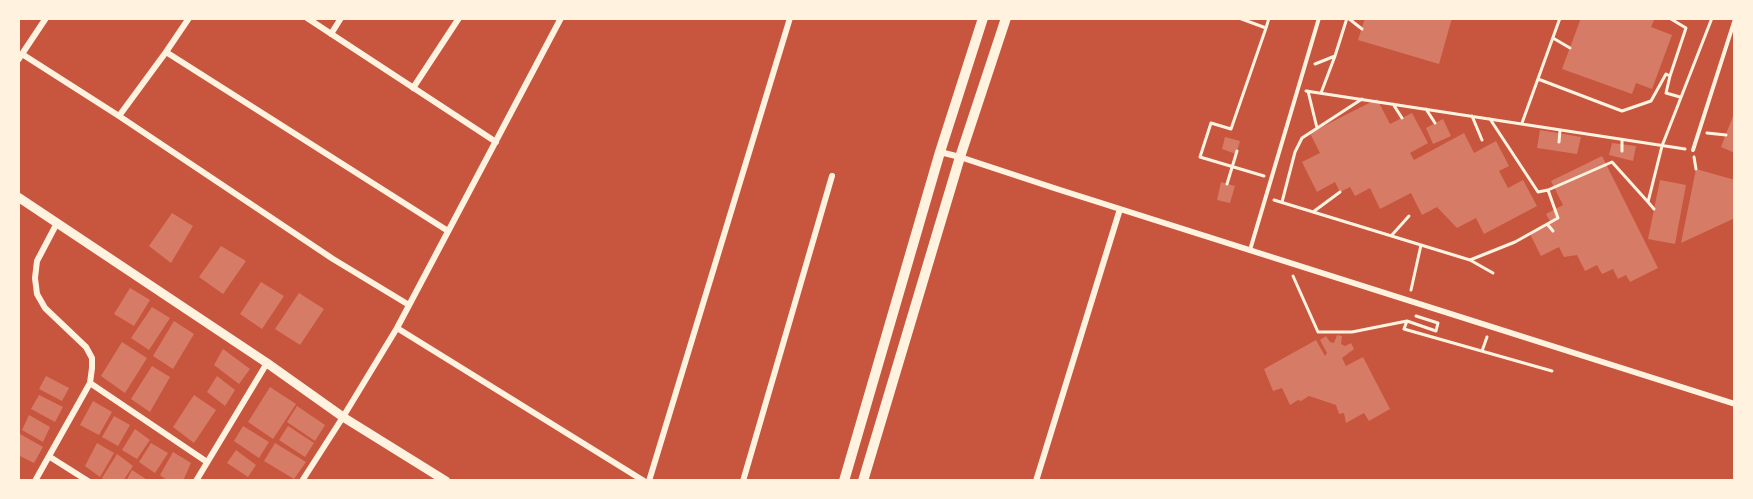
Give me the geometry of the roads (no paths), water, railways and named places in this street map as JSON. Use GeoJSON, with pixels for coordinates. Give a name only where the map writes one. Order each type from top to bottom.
{"type":"FeatureCollection","features":[{"type":"Feature","properties":{"kind":"main road"},"geometry":{"type":"LineString","coordinates":[[844,481],[940,152],[983,18]]}},
{"type":"Feature","properties":{"kind":"main road"},"geometry":{"type":"LineString","coordinates":[[863,481],[960,157],[1006,18]]}},
{"type":"Feature","properties":{"kind":"street"},"geometry":{"type":"LineString","coordinates":[[46,18],[20,57],[119,116],[324,253],[409,305]]}},
{"type":"Feature","properties":{"kind":"street"},"geometry":{"type":"LineString","coordinates":[[119,116],[189,18]]}},
{"type":"Feature","properties":{"kind":"street"},"geometry":{"type":"LineString","coordinates":[[307,18],[495,142]]}},
{"type":"Feature","properties":{"kind":"street"},"geometry":{"type":"LineString","coordinates":[[331,34],[341,18]]}},
{"type":"Feature","properties":{"kind":"street"},"geometry":{"type":"LineString","coordinates":[[413,88],[459,18]]}},
{"type":"Feature","properties":{"kind":"street"},"geometry":{"type":"LineString","coordinates":[[302,481],[397,328],[561,18]]}},
{"type":"Feature","properties":{"kind":"street"},"geometry":{"type":"LineString","coordinates":[[649,481],[790,18]]}},
{"type":"Feature","properties":{"kind":"street"},"geometry":{"type":"LineString","coordinates":[[166,52],[448,231]]}},
{"type":"Feature","properties":{"kind":"street"},"geometry":{"type":"LineString","coordinates":[[940,152],[1735,404]]}},
{"type":"Feature","properties":{"kind":"street"},"geometry":{"type":"LineString","coordinates":[[743,481],[832,176]]}},
{"type":"Feature","properties":{"kind":"street"},"geometry":{"type":"LineString","coordinates":[[18,197],[267,363],[343,417],[446,481]]}},
{"type":"Feature","properties":{"kind":"street"},"geometry":{"type":"LineString","coordinates":[[1036,481],[1119,209]]}},
{"type":"Feature","properties":{"kind":"street"},"geometry":{"type":"LineString","coordinates":[[35,481],[90,383],[92,368],[92,358],[86,347],[45,308],[37,294],[34,278],[37,261],[57,223]]}},
{"type":"Feature","properties":{"kind":"street"},"geometry":{"type":"LineString","coordinates":[[397,328],[644,481]]}},
{"type":"Feature","properties":{"kind":"street"},"geometry":{"type":"LineString","coordinates":[[196,481],[267,363]]}},
{"type":"Feature","properties":{"kind":"street"},"geometry":{"type":"LineString","coordinates":[[90,383],[207,462]]}},
{"type":"Feature","properties":{"kind":"street"},"geometry":{"type":"LineString","coordinates":[[50,457],[88,481]]}},
{"type":"Feature","properties":{"kind":"lane"},"geometry":{"type":"LineString","coordinates":[[1250,250],[1319,18]]}},
{"type":"Feature","properties":{"kind":"lane"},"geometry":{"type":"LineString","coordinates":[[1693,150],[1735,19]]}}]}
